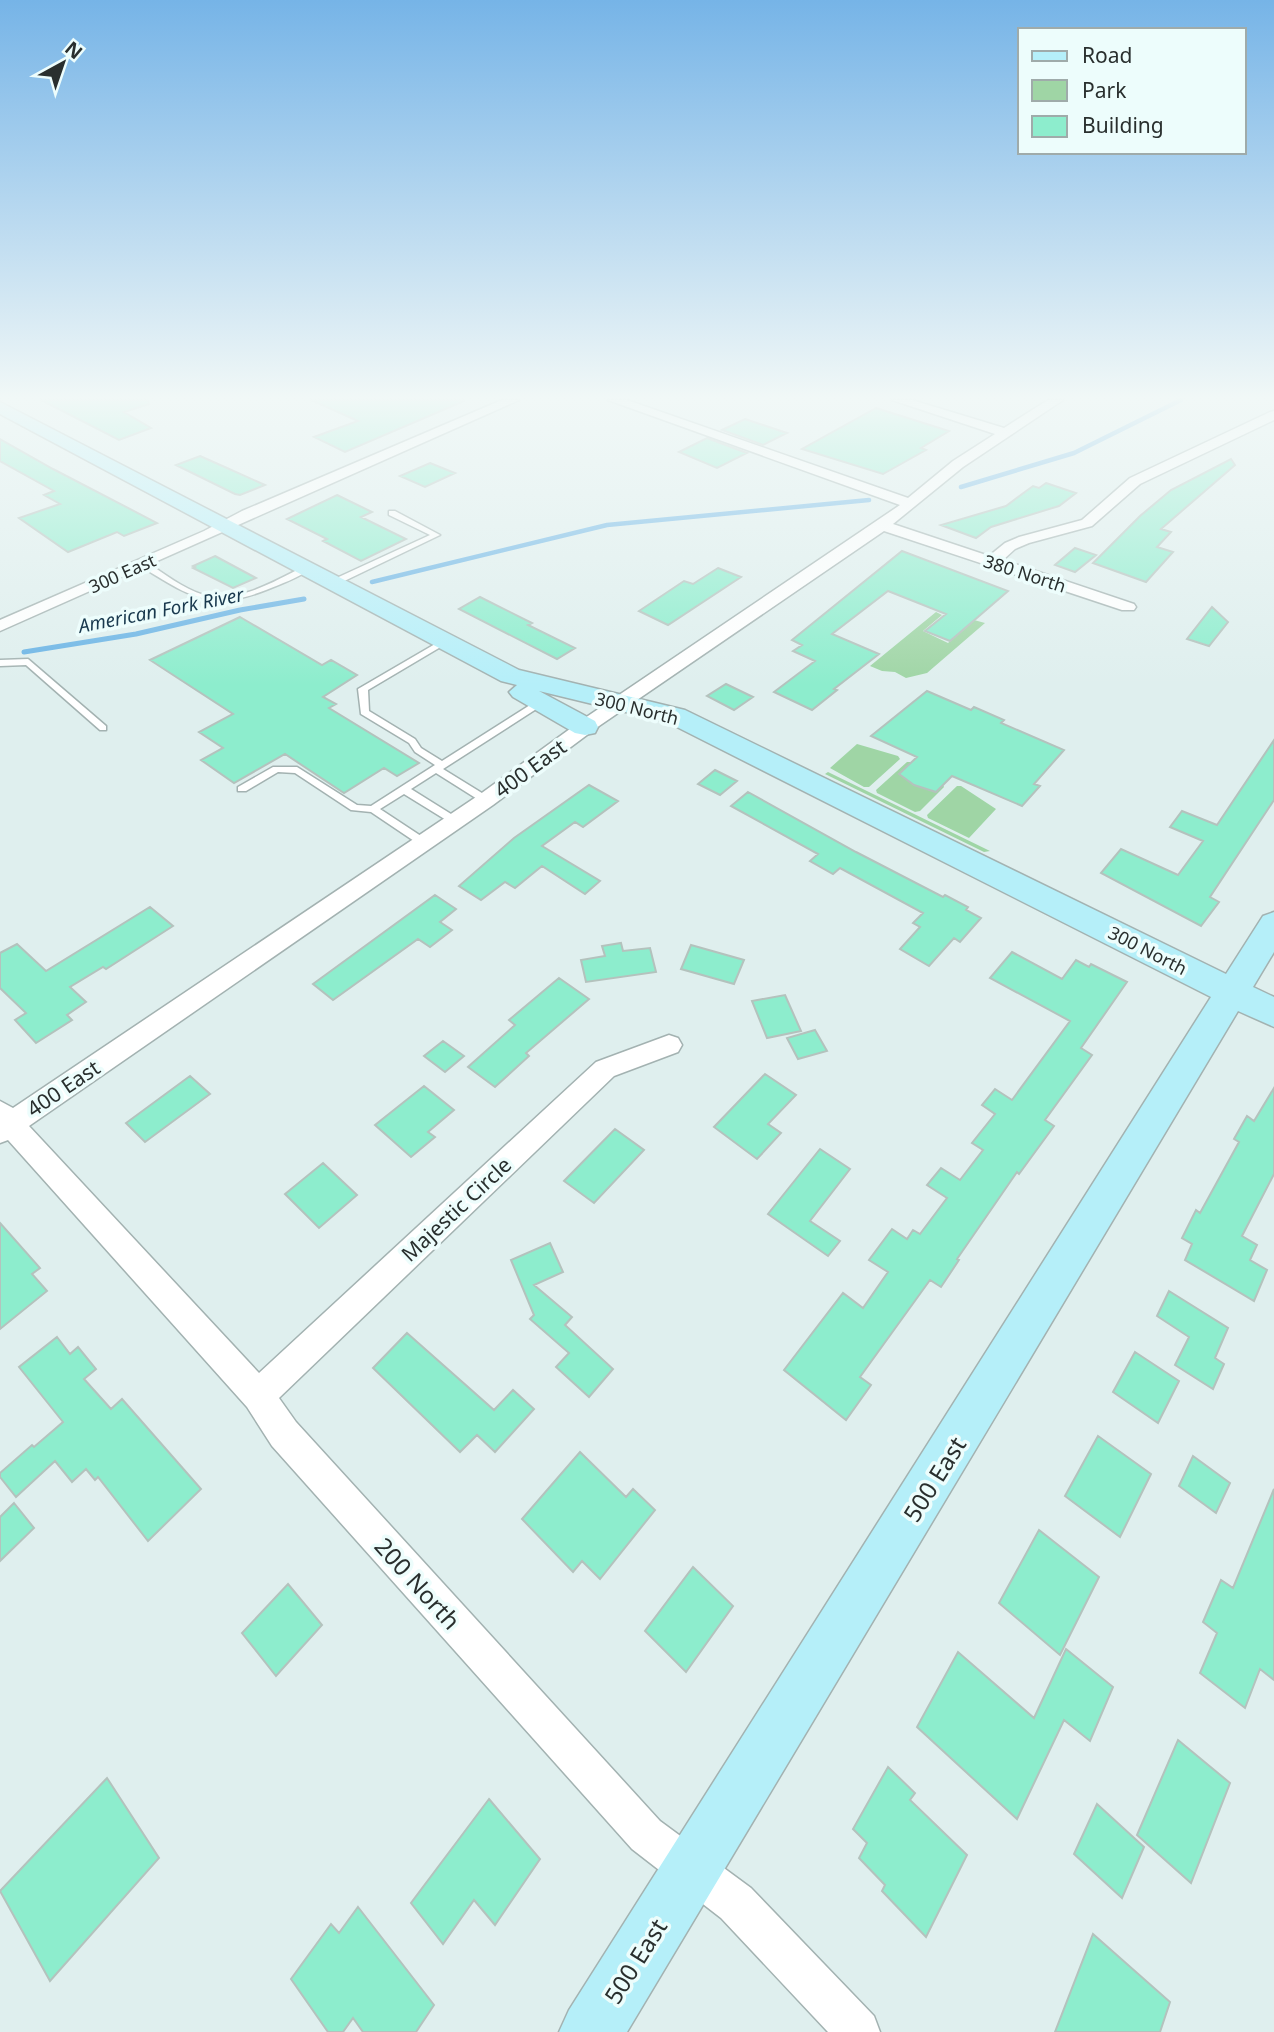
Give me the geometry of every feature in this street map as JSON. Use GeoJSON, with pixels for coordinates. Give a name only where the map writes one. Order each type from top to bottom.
{"type":"FeatureCollection","features":[{"type":"Feature","properties":{"kind":"street","name":"300 North"},"geometry":{"type":"LineString","coordinates":[[165,495],[510,676],[657,710],[695,725],[1274,1013]]}},
{"type":"Feature","properties":{"kind":"street","name":"300 East"},"geometry":{"type":"LineString","coordinates":[[0,626],[296,495]]}},
{"type":"Feature","properties":{"kind":"street"},"geometry":{"type":"LineString","coordinates":[[884,495],[910,504]]}},
{"type":"Feature","properties":{"kind":"street","name":"400 East"},"geometry":{"type":"LineString","coordinates":[[4,1122],[486,800],[585,727],[882,526],[920,495]]}},
{"type":"Feature","properties":{"kind":"street"},"geometry":{"type":"LineString","coordinates":[[991,562],[1010,546],[1024,540],[1087,523],[1119,495]]}},
{"type":"Feature","properties":{"kind":"street","name":"380 North"},"geometry":{"type":"LineString","coordinates":[[882,526],[1128,607]]}},
{"type":"Feature","properties":{"kind":"street"},"geometry":{"type":"LineString","coordinates":[[510,676],[517,690],[585,727]]}},
{"type":"Feature","properties":{"kind":"street","name":"500 East"},"geometry":{"type":"LineString","coordinates":[[591,2032],[1274,924]]}},
{"type":"Feature","properties":{"kind":"street","name":"Majestic Circle"},"geometry":{"type":"LineString","coordinates":[[258,1396],[605,1069],[668,1045]]}},
{"type":"Feature","properties":{"kind":"street","name":"200 North"},"geometry":{"type":"LineString","coordinates":[[4,1122],[258,1396],[284,1434],[646,1835],[736,1903],[858,2032]]}},
{"type":"Feature","properties":{"kind":"lane"},"geometry":{"type":"LineString","coordinates":[[334,583],[436,535],[392,513]]}},
{"type":"Feature","properties":{"kind":"lane"},"geometry":{"type":"LineString","coordinates":[[143,564],[202,597],[214,598],[268,586],[306,569]]}},
{"type":"Feature","properties":{"kind":"lane"},"geometry":{"type":"LineString","coordinates":[[445,642],[363,689],[364,712],[412,741],[418,750],[439,767],[486,800]]}},
{"type":"Feature","properties":{"kind":"lane"},"geometry":{"type":"LineString","coordinates":[[0,663],[28,662],[103,728]]}},
{"type":"Feature","properties":{"kind":"lane"},"geometry":{"type":"LineString","coordinates":[[373,810],[541,702]]}},
{"type":"Feature","properties":{"kind":"lane"},"geometry":{"type":"LineString","coordinates":[[242,789],[276,769],[297,770],[355,808],[373,810],[423,843]]}},
{"type":"Feature","properties":{"kind":"lane"},"geometry":{"type":"LineString","coordinates":[[404,789],[455,821]]}},
{"type":"Feature","properties":{"kind":"green space"},"geometry":{"type":"Polygon","coordinates":[[[936,612],[942,615],[923,631],[948,643],[974,620],[985,623],[927,673],[906,678],[895,672],[870,666],[936,612]]]}},
{"type":"Feature","properties":{"kind":"green space"},"geometry":{"type":"Polygon","coordinates":[[[857,744],[898,756],[900,759],[869,787],[864,787],[830,768],[857,744]]]}},
{"type":"Feature","properties":{"kind":"green space"},"geometry":{"type":"Polygon","coordinates":[[[907,762],[911,762],[899,774],[914,785],[944,787],[920,811],[915,812],[877,793],[876,790],[907,762]]]}},
{"type":"Feature","properties":{"kind":"green space"},"geometry":{"type":"Polygon","coordinates":[[[828,772],[990,851],[984,852],[825,774],[828,772]]]}},
{"type":"Feature","properties":{"kind":"green space"},"geometry":{"type":"Polygon","coordinates":[[[957,786],[996,809],[969,838],[928,818],[927,815],[957,786]]]}},
{"type":"Feature","properties":{"kind":"building"},"geometry":{"type":"Polygon","coordinates":[[[44,495],[103,495],[157,523],[124,536],[117,532],[68,552],[19,518],[60,504],[44,495]]]}},
{"type":"Feature","properties":{"kind":"building"},"geometry":{"type":"Polygon","coordinates":[[[337,495],[372,512],[361,517],[406,539],[361,561],[323,541],[327,539],[287,519],[337,495]]]}},
{"type":"Feature","properties":{"kind":"building"},"geometry":{"type":"Polygon","coordinates":[[[1021,495],[1074,495],[1059,506],[991,527],[976,538],[941,525],[1006,506],[1021,495]]]}},
{"type":"Feature","properties":{"kind":"building"},"geometry":{"type":"Polygon","coordinates":[[[1165,495],[1201,495],[1161,529],[1171,532],[1157,547],[1173,552],[1146,582],[1093,563],[1165,495]]]}},
{"type":"Feature","properties":{"kind":"building"},"geometry":{"type":"Polygon","coordinates":[[[1075,548],[1096,555],[1075,572],[1055,565],[1075,548]]]}},
{"type":"Feature","properties":{"kind":"building"},"geometry":{"type":"Polygon","coordinates":[[[902,551],[1008,591],[950,641],[925,631],[946,614],[888,591],[832,634],[879,654],[812,710],[774,692],[815,661],[793,651],[802,645],[792,640],[902,551]]]}},
{"type":"Feature","properties":{"kind":"building"},"geometry":{"type":"Polygon","coordinates":[[[215,556],[256,578],[233,588],[193,568],[215,556]]]}},
{"type":"Feature","properties":{"kind":"building"},"geometry":{"type":"Polygon","coordinates":[[[718,568],[741,577],[668,625],[639,611],[684,581],[693,584],[718,568]]]}},
{"type":"Feature","properties":{"kind":"building"},"geometry":{"type":"Polygon","coordinates":[[[480,597],[575,648],[557,659],[459,609],[480,597]]]}},
{"type":"Feature","properties":{"kind":"building"},"geometry":{"type":"Polygon","coordinates":[[[1212,607],[1228,622],[1209,646],[1187,639],[1212,607]]]}},
{"type":"Feature","properties":{"kind":"building"},"geometry":{"type":"Polygon","coordinates":[[[240,617],[322,665],[331,660],[357,675],[323,697],[336,704],[329,708],[419,763],[397,776],[384,768],[344,793],[285,754],[234,783],[201,760],[223,748],[199,732],[233,714],[150,660],[240,617]]]}},
{"type":"Feature","properties":{"kind":"building"},"geometry":{"type":"Polygon","coordinates":[[[726,684],[753,697],[734,710],[707,696],[726,684]]]}},
{"type":"Feature","properties":{"kind":"building"},"geometry":{"type":"Polygon","coordinates":[[[927,691],[971,710],[974,707],[1004,720],[1001,723],[1064,750],[1034,784],[1040,786],[1022,806],[952,776],[936,792],[914,785],[899,774],[917,757],[871,736],[927,691]]]}},
{"type":"Feature","properties":{"kind":"building"},"geometry":{"type":"Polygon","coordinates":[[[1274,740],[1274,800],[1210,897],[1219,902],[1201,926],[1101,873],[1121,849],[1178,875],[1203,841],[1170,827],[1182,811],[1217,825],[1274,740]]]}},
{"type":"Feature","properties":{"kind":"building"},"geometry":{"type":"Polygon","coordinates":[[[715,770],[737,781],[720,795],[698,784],[715,770]]]}},
{"type":"Feature","properties":{"kind":"building"},"geometry":{"type":"Polygon","coordinates":[[[589,785],[618,801],[583,827],[575,822],[542,846],[600,881],[585,894],[542,866],[515,888],[505,882],[481,900],[459,886],[514,838],[589,785]]]}},
{"type":"Feature","properties":{"kind":"building"},"geometry":{"type":"Polygon","coordinates":[[[748,792],[856,852],[968,907],[966,910],[981,918],[960,942],[954,938],[929,966],[900,949],[920,927],[913,923],[923,913],[840,868],[833,874],[810,861],[818,854],[731,806],[748,792]]]}},
{"type":"Feature","properties":{"kind":"building"},"geometry":{"type":"Polygon","coordinates":[[[435,895],[456,909],[440,922],[452,930],[430,947],[418,939],[333,1000],[313,984],[435,895]]]}},
{"type":"Feature","properties":{"kind":"building"},"geometry":{"type":"Polygon","coordinates":[[[150,907],[173,926],[106,969],[103,967],[70,987],[86,1002],[67,1015],[72,1020],[36,1043],[15,1020],[26,1013],[0,988],[0,953],[17,944],[46,971],[150,907]]]}},
{"type":"Feature","properties":{"kind":"building"},"geometry":{"type":"Polygon","coordinates":[[[621,943],[623,951],[650,948],[656,972],[586,982],[581,960],[605,956],[602,946],[621,943]]]}},
{"type":"Feature","properties":{"kind":"building"},"geometry":{"type":"Polygon","coordinates":[[[691,945],[744,960],[734,984],[681,969],[691,945]]]}},
{"type":"Feature","properties":{"kind":"building"},"geometry":{"type":"Polygon","coordinates":[[[1012,952],[1062,979],[1076,960],[1089,967],[1091,964],[1127,982],[1081,1048],[1092,1055],[1045,1120],[1054,1126],[1019,1174],[1017,1172],[941,1287],[930,1280],[860,1377],[871,1385],[846,1420],[784,1370],[843,1293],[863,1308],[888,1272],[869,1260],[892,1229],[907,1239],[913,1230],[920,1234],[947,1198],[927,1185],[941,1168],[960,1180],[983,1150],[972,1143],[995,1114],[982,1105],[995,1089],[1012,1100],[1070,1021],[990,978],[1012,952]]]}},
{"type":"Feature","properties":{"kind":"building"},"geometry":{"type":"Polygon","coordinates":[[[559,978],[589,999],[526,1053],[529,1056],[495,1087],[468,1067],[515,1025],[509,1020],[559,978]]]}},
{"type":"Feature","properties":{"kind":"building"},"geometry":{"type":"Polygon","coordinates":[[[785,995],[801,1031],[767,1038],[752,1001],[785,995]]]}},
{"type":"Feature","properties":{"kind":"building"},"geometry":{"type":"Polygon","coordinates":[[[815,1030],[827,1051],[798,1059],[787,1038],[815,1030]]]}},
{"type":"Feature","properties":{"kind":"building"},"geometry":{"type":"Polygon","coordinates":[[[443,1041],[464,1056],[445,1072],[424,1056],[443,1041]]]}},
{"type":"Feature","properties":{"kind":"building"},"geometry":{"type":"Polygon","coordinates":[[[765,1074],[796,1095],[768,1124],[781,1133],[757,1159],[714,1127],[765,1074]]]}},
{"type":"Feature","properties":{"kind":"building"},"geometry":{"type":"Polygon","coordinates":[[[190,1076],[210,1094],[145,1142],[126,1123],[190,1076]]]}},
{"type":"Feature","properties":{"kind":"building"},"geometry":{"type":"Polygon","coordinates":[[[424,1086],[454,1110],[428,1132],[435,1137],[411,1157],[375,1125],[424,1086]]]}},
{"type":"Feature","properties":{"kind":"building"},"geometry":{"type":"Polygon","coordinates":[[[1274,1088],[1274,1174],[1242,1236],[1257,1245],[1250,1260],[1267,1270],[1254,1301],[1185,1260],[1192,1244],[1182,1238],[1196,1210],[1200,1213],[1239,1142],[1234,1139],[1247,1116],[1254,1121],[1274,1088]]]}},
{"type":"Feature","properties":{"kind":"building"},"geometry":{"type":"Polygon","coordinates":[[[615,1129],[644,1150],[594,1203],[564,1181],[615,1129]]]}},
{"type":"Feature","properties":{"kind":"building"},"geometry":{"type":"Polygon","coordinates":[[[820,1149],[850,1169],[810,1221],[840,1241],[828,1256],[768,1214],[820,1149]]]}},
{"type":"Feature","properties":{"kind":"building"},"geometry":{"type":"Polygon","coordinates":[[[323,1163],[357,1195],[319,1228],[285,1194],[323,1163]]]}},
{"type":"Feature","properties":{"kind":"building"},"geometry":{"type":"Polygon","coordinates":[[[0,1223],[40,1268],[32,1274],[47,1291],[0,1329],[0,1223]]]}},
{"type":"Feature","properties":{"kind":"building"},"geometry":{"type":"Polygon","coordinates":[[[550,1243],[563,1272],[534,1285],[572,1317],[565,1325],[613,1369],[589,1397],[556,1367],[569,1353],[530,1319],[534,1315],[511,1260],[550,1243]]]}},
{"type":"Feature","properties":{"kind":"building"},"geometry":{"type":"Polygon","coordinates":[[[1169,1291],[1228,1328],[1215,1358],[1224,1364],[1213,1389],[1175,1365],[1189,1337],[1157,1316],[1169,1291]]]}},
{"type":"Feature","properties":{"kind":"building"},"geometry":{"type":"Polygon","coordinates":[[[407,1333],[494,1410],[513,1390],[534,1409],[495,1452],[477,1435],[460,1452],[373,1368],[407,1333]]]}},
{"type":"Feature","properties":{"kind":"building"},"geometry":{"type":"Polygon","coordinates":[[[57,1337],[70,1354],[78,1347],[96,1369],[84,1379],[111,1409],[122,1399],[201,1489],[148,1541],[98,1477],[95,1480],[86,1469],[72,1482],[55,1461],[16,1497],[0,1477],[0,1473],[32,1445],[34,1447],[63,1422],[19,1367],[57,1337]]]}},
{"type":"Feature","properties":{"kind":"building"},"geometry":{"type":"Polygon","coordinates":[[[1135,1352],[1179,1381],[1158,1423],[1113,1392],[1135,1352]]]}},
{"type":"Feature","properties":{"kind":"building"},"geometry":{"type":"Polygon","coordinates":[[[1098,1436],[1151,1474],[1120,1537],[1065,1496],[1098,1436]]]}},
{"type":"Feature","properties":{"kind":"building"},"geometry":{"type":"Polygon","coordinates":[[[580,1452],[626,1497],[633,1489],[655,1510],[600,1579],[582,1561],[573,1572],[522,1519],[580,1452]]]}},
{"type":"Feature","properties":{"kind":"building"},"geometry":{"type":"Polygon","coordinates":[[[1193,1456],[1230,1483],[1216,1513],[1179,1486],[1193,1456]]]}},
{"type":"Feature","properties":{"kind":"building"},"geometry":{"type":"Polygon","coordinates":[[[1274,1489],[1274,1680],[1260,1669],[1245,1708],[1200,1673],[1217,1633],[1203,1622],[1221,1580],[1233,1588],[1274,1489]]]}},
{"type":"Feature","properties":{"kind":"building"},"geometry":{"type":"Polygon","coordinates":[[[14,1503],[34,1528],[0,1561],[0,1517],[14,1503]]]}},
{"type":"Feature","properties":{"kind":"building"},"geometry":{"type":"Polygon","coordinates":[[[1039,1530],[1099,1577],[1060,1655],[999,1603],[1039,1530]]]}},
{"type":"Feature","properties":{"kind":"building"},"geometry":{"type":"Polygon","coordinates":[[[693,1567],[733,1606],[686,1672],[645,1631],[693,1567]]]}},
{"type":"Feature","properties":{"kind":"building"},"geometry":{"type":"Polygon","coordinates":[[[288,1584],[322,1625],[276,1676],[242,1633],[288,1584]]]}},
{"type":"Feature","properties":{"kind":"building"},"geometry":{"type":"Polygon","coordinates":[[[1066,1649],[1113,1687],[1090,1741],[1064,1720],[1017,1819],[917,1727],[958,1652],[1034,1718],[1066,1649]]]}},
{"type":"Feature","properties":{"kind":"building"},"geometry":{"type":"Polygon","coordinates":[[[1178,1740],[1230,1783],[1191,1883],[1137,1835],[1178,1740]]]}},
{"type":"Feature","properties":{"kind":"building"},"geometry":{"type":"Polygon","coordinates":[[[888,1767],[915,1793],[910,1800],[967,1855],[926,1937],[882,1891],[885,1885],[859,1858],[867,1843],[853,1829],[888,1767]]]}},
{"type":"Feature","properties":{"kind":"building"},"geometry":{"type":"Polygon","coordinates":[[[107,1778],[159,1858],[50,1981],[0,1891],[107,1778]]]}},
{"type":"Feature","properties":{"kind":"building"},"geometry":{"type":"Polygon","coordinates":[[[489,1799],[540,1859],[495,1925],[474,1900],[443,1944],[411,1903],[489,1799]]]}},
{"type":"Feature","properties":{"kind":"building"},"geometry":{"type":"Polygon","coordinates":[[[1097,1804],[1144,1847],[1122,1898],[1074,1854],[1097,1804]]]}},
{"type":"Feature","properties":{"kind":"building"},"geometry":{"type":"Polygon","coordinates":[[[358,1907],[434,2005],[416,2032],[363,2032],[353,2018],[343,2032],[328,2032],[291,1979],[331,1924],[339,1933],[358,1907]]]}},
{"type":"Feature","properties":{"kind":"building"},"geometry":{"type":"Polygon","coordinates":[[[1093,1934],[1170,2002],[1160,2032],[1055,2032],[1093,1934]]]}},
{"type":"Feature","properties":{"kind":"waterway","name":"American Fork River"},"geometry":{"type":"LineString","coordinates":[[372,582],[607,525],[869,500]]}},
{"type":"Feature","properties":{"kind":"waterway","name":"American Fork River"},"geometry":{"type":"LineString","coordinates":[[24,652],[136,634],[240,610],[304,599]]}}]}
